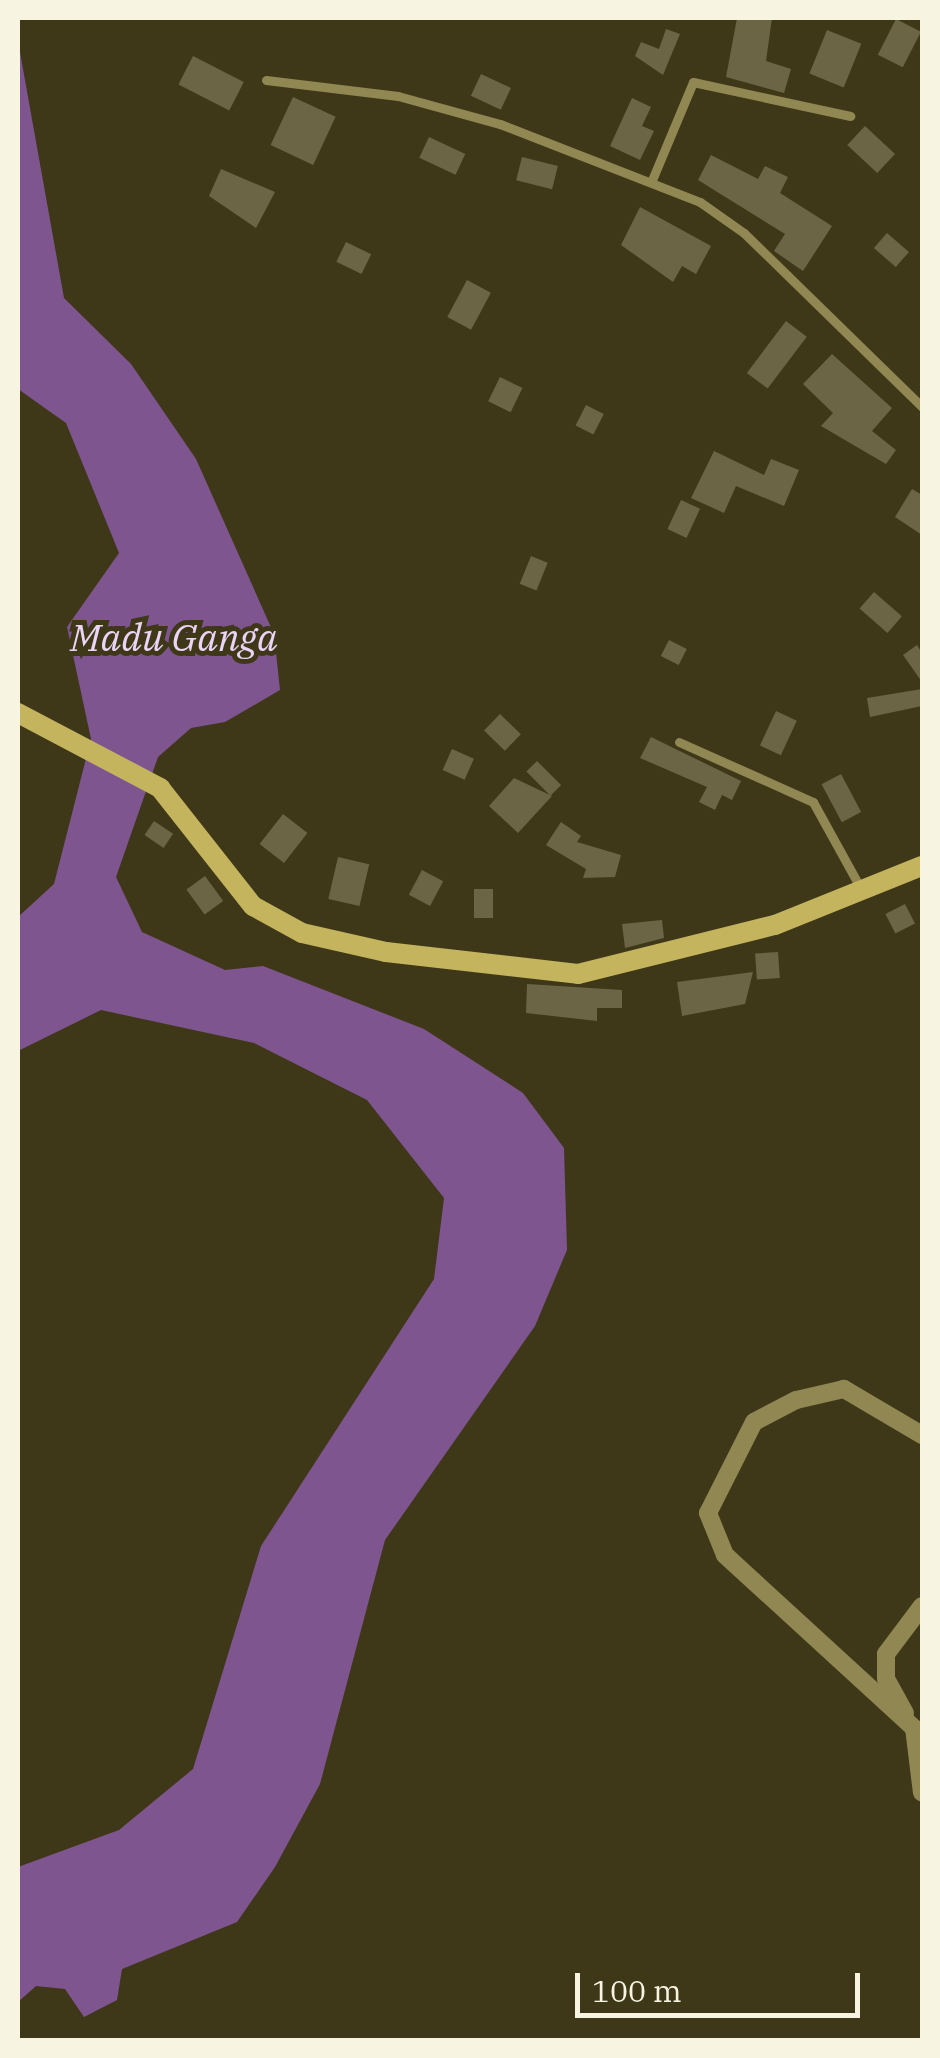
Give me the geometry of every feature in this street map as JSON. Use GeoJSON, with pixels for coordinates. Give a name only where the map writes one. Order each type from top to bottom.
{"type":"FeatureCollection","features":[{"type":"Feature","properties":{"kind":"street"},"geometry":{"type":"LineString","coordinates":[[18,713],[160,788],[252,906],[302,933],[386,952],[578,974],[775,925],[922,866]]}},
{"type":"Feature","properties":{"kind":"street"},"geometry":{"type":"LineString","coordinates":[[914,1728],[724,1555],[708,1513],[754,1422],[796,1400],[844,1390],[922,1435]]}},
{"type":"Feature","properties":{"kind":"street"},"geometry":{"type":"LineString","coordinates":[[922,1606],[886,1654],[886,1679],[914,1728],[922,1793]]}},
{"type":"Feature","properties":{"kind":"lane"},"geometry":{"type":"LineString","coordinates":[[266,80],[398,96],[652,180],[744,233],[922,406]]}},
{"type":"Feature","properties":{"kind":"lane"},"geometry":{"type":"LineString","coordinates":[[652,180],[693,82],[850,116]]}},
{"type":"Feature","properties":{"kind":"lane"},"geometry":{"type":"LineString","coordinates":[[679,742],[813,802],[862,889]]}},
{"type":"Feature","properties":{"kind":"water","name":"Madu Ganga"},"geometry":{"type":"Polygon","coordinates":[[[18,41],[64,298],[131,364],[196,459],[274,634],[280,690],[225,722],[191,728],[158,757],[116,877],[142,932],[225,970],[263,966],[424,1029],[523,1093],[564,1148],[567,1250],[535,1326],[385,1540],[320,1784],[275,1867],[237,1922],[122,1969],[117,2000],[84,2017],[65,1989],[36,1986],[18,2002],[18,1867],[119,1830],[193,1769],[261,1546],[434,1279],[444,1198],[367,1100],[254,1043],[101,1010],[18,1051],[18,917],[54,884],[91,739],[67,627],[119,553],[66,423],[18,389],[18,41]]]}},
{"type":"Feature","properties":{"kind":"building"},"geometry":{"type":"Polygon","coordinates":[[[737,18],[772,18],[766,61],[791,69],[784,93],[726,77],[737,18]]]}},
{"type":"Feature","properties":{"kind":"building"},"geometry":{"type":"Polygon","coordinates":[[[896,19],[921,32],[903,67],[878,55],[896,19]]]}},
{"type":"Feature","properties":{"kind":"building"},"geometry":{"type":"Polygon","coordinates":[[[666,29],[680,34],[663,75],[635,56],[641,42],[659,49],[666,29]]]}},
{"type":"Feature","properties":{"kind":"building"},"geometry":{"type":"Polygon","coordinates":[[[827,30],[861,44],[844,87],[809,74],[827,30]]]}},
{"type":"Feature","properties":{"kind":"building"},"geometry":{"type":"Polygon","coordinates":[[[193,56],[244,82],[229,110],[178,85],[193,56]]]}},
{"type":"Feature","properties":{"kind":"building"},"geometry":{"type":"Polygon","coordinates":[[[481,74],[511,88],[501,110],[471,96],[481,74]]]}},
{"type":"Feature","properties":{"kind":"building"},"geometry":{"type":"Polygon","coordinates":[[[293,97],[336,117],[313,165],[271,145],[293,97]]]}},
{"type":"Feature","properties":{"kind":"building"},"geometry":{"type":"Polygon","coordinates":[[[632,98],[651,107],[642,126],[654,131],[640,160],[610,146],[632,98]]]}},
{"type":"Feature","properties":{"kind":"building"},"geometry":{"type":"Polygon","coordinates":[[[865,126],[895,154],[877,173],[847,145],[865,126]]]}},
{"type":"Feature","properties":{"kind":"building"},"geometry":{"type":"Polygon","coordinates":[[[429,137],[465,154],[456,175],[419,158],[429,137]]]}},
{"type":"Feature","properties":{"kind":"building"},"geometry":{"type":"Polygon","coordinates":[[[711,155],[758,179],[765,166],[788,177],[780,193],[832,226],[803,271],[774,251],[785,234],[698,180],[711,155]]]}},
{"type":"Feature","properties":{"kind":"building"},"geometry":{"type":"Polygon","coordinates":[[[522,157],[558,166],[552,189],[516,180],[522,157]]]}},
{"type":"Feature","properties":{"kind":"building"},"geometry":{"type":"Polygon","coordinates":[[[221,169],[275,192],[256,228],[209,196],[221,169]]]}},
{"type":"Feature","properties":{"kind":"building"},"geometry":{"type":"Polygon","coordinates":[[[640,207],[711,246],[696,274],[682,266],[673,282],[621,245],[640,207]]]}},
{"type":"Feature","properties":{"kind":"building"},"geometry":{"type":"Polygon","coordinates":[[[887,233],[909,252],[896,267],[874,248],[887,233]]]}},
{"type":"Feature","properties":{"kind":"building"},"geometry":{"type":"Polygon","coordinates":[[[346,242],[371,254],[362,274],[336,262],[346,242]]]}},
{"type":"Feature","properties":{"kind":"building"},"geometry":{"type":"Polygon","coordinates":[[[467,280],[491,293],[471,330],[447,317],[467,280]]]}},
{"type":"Feature","properties":{"kind":"building"},"geometry":{"type":"Polygon","coordinates":[[[786,321],[807,337],[768,389],[747,373],[786,321]]]}},
{"type":"Feature","properties":{"kind":"building"},"geometry":{"type":"Polygon","coordinates":[[[832,354],[892,408],[872,431],[896,450],[886,464],[821,426],[833,413],[803,384],[832,354]]]}},
{"type":"Feature","properties":{"kind":"building"},"geometry":{"type":"Polygon","coordinates":[[[500,377],[522,388],[511,412],[488,401],[500,377]]]}},
{"type":"Feature","properties":{"kind":"building"},"geometry":{"type":"Polygon","coordinates":[[[586,405],[604,414],[593,435],[576,425],[586,405]]]}},
{"type":"Feature","properties":{"kind":"building"},"geometry":{"type":"Polygon","coordinates":[[[714,451],[764,475],[771,459],[799,470],[784,506],[736,486],[724,513],[691,498],[714,451]]]}},
{"type":"Feature","properties":{"kind":"building"},"geometry":{"type":"Polygon","coordinates":[[[912,489],[922,495],[922,535],[895,517],[912,489]]]}},
{"type":"Feature","properties":{"kind":"building"},"geometry":{"type":"Polygon","coordinates":[[[681,500],[700,509],[687,538],[667,529],[681,500]]]}},
{"type":"Feature","properties":{"kind":"building"},"geometry":{"type":"Polygon","coordinates":[[[531,556],[548,563],[536,591],[520,584],[531,556]]]}},
{"type":"Feature","properties":{"kind":"building"},"geometry":{"type":"Polygon","coordinates":[[[874,592],[902,616],[887,633],[860,609],[874,592]]]}},
{"type":"Feature","properties":{"kind":"building"},"geometry":{"type":"Polygon","coordinates":[[[669,640],[687,649],[679,665],[661,656],[669,640]]]}},
{"type":"Feature","properties":{"kind":"building"},"geometry":{"type":"Polygon","coordinates":[[[917,645],[922,653],[922,682],[903,655],[917,645]]]}},
{"type":"Feature","properties":{"kind":"building"},"geometry":{"type":"Polygon","coordinates":[[[922,689],[922,706],[870,717],[867,698],[922,689]]]}},
{"type":"Feature","properties":{"kind":"building"},"geometry":{"type":"Polygon","coordinates":[[[776,711],[797,721],[781,755],[760,745],[776,711]]]}},
{"type":"Feature","properties":{"kind":"building"},"geometry":{"type":"Polygon","coordinates":[[[500,714],[521,734],[505,751],[484,731],[500,714]]]}},
{"type":"Feature","properties":{"kind":"building"},"geometry":{"type":"Polygon","coordinates":[[[651,737],[741,781],[732,800],[722,795],[715,810],[699,802],[707,787],[640,758],[651,737]]]}},
{"type":"Feature","properties":{"kind":"building"},"geometry":{"type":"Polygon","coordinates":[[[452,749],[474,759],[465,780],[443,770],[452,749]]]}},
{"type":"Feature","properties":{"kind":"building"},"geometry":{"type":"Polygon","coordinates":[[[537,761],[561,785],[550,796],[526,772],[537,761]]]}},
{"type":"Feature","properties":{"kind":"building"},"geometry":{"type":"Polygon","coordinates":[[[841,774],[861,812],[842,822],[822,784],[841,774]]]}},
{"type":"Feature","properties":{"kind":"building"},"geometry":{"type":"Polygon","coordinates":[[[514,778],[552,796],[518,833],[489,806],[514,778]]]}},
{"type":"Feature","properties":{"kind":"building"},"geometry":{"type":"Polygon","coordinates":[[[283,814],[307,833],[284,863],[260,844],[283,814]]]}},
{"type":"Feature","properties":{"kind":"building"},"geometry":{"type":"Polygon","coordinates":[[[154,821],[173,834],[164,848],[144,835],[154,821]]]}},
{"type":"Feature","properties":{"kind":"building"},"geometry":{"type":"Polygon","coordinates":[[[561,822],[581,836],[577,842],[621,855],[615,877],[583,878],[586,869],[546,845],[561,822]]]}},
{"type":"Feature","properties":{"kind":"building"},"geometry":{"type":"Polygon","coordinates":[[[338,857],[369,864],[360,906],[328,899],[338,857]]]}},
{"type":"Feature","properties":{"kind":"building"},"geometry":{"type":"Polygon","coordinates":[[[422,870],[443,881],[430,906],[409,895],[422,870]]]}},
{"type":"Feature","properties":{"kind":"building"},"geometry":{"type":"Polygon","coordinates":[[[205,876],[223,901],[205,915],[186,890],[205,876]]]}},
{"type":"Feature","properties":{"kind":"building"},"geometry":{"type":"Polygon","coordinates":[[[474,889],[493,889],[493,918],[474,918],[474,889]]]}},
{"type":"Feature","properties":{"kind":"building"},"geometry":{"type":"Polygon","coordinates":[[[905,904],[915,924],[895,934],[885,914],[905,904]]]}},
{"type":"Feature","properties":{"kind":"building"},"geometry":{"type":"Polygon","coordinates":[[[662,920],[664,938],[625,948],[622,924],[662,920]]]}},
{"type":"Feature","properties":{"kind":"building"},"geometry":{"type":"Polygon","coordinates":[[[778,952],[780,978],[757,980],[755,954],[778,952]]]}},
{"type":"Feature","properties":{"kind":"building"},"geometry":{"type":"Polygon","coordinates":[[[753,972],[745,1004],[682,1016],[677,982],[753,972]]]}},
{"type":"Feature","properties":{"kind":"building"},"geometry":{"type":"Polygon","coordinates":[[[527,984],[622,990],[622,1008],[597,1008],[597,1021],[526,1013],[527,984]]]}}]}
